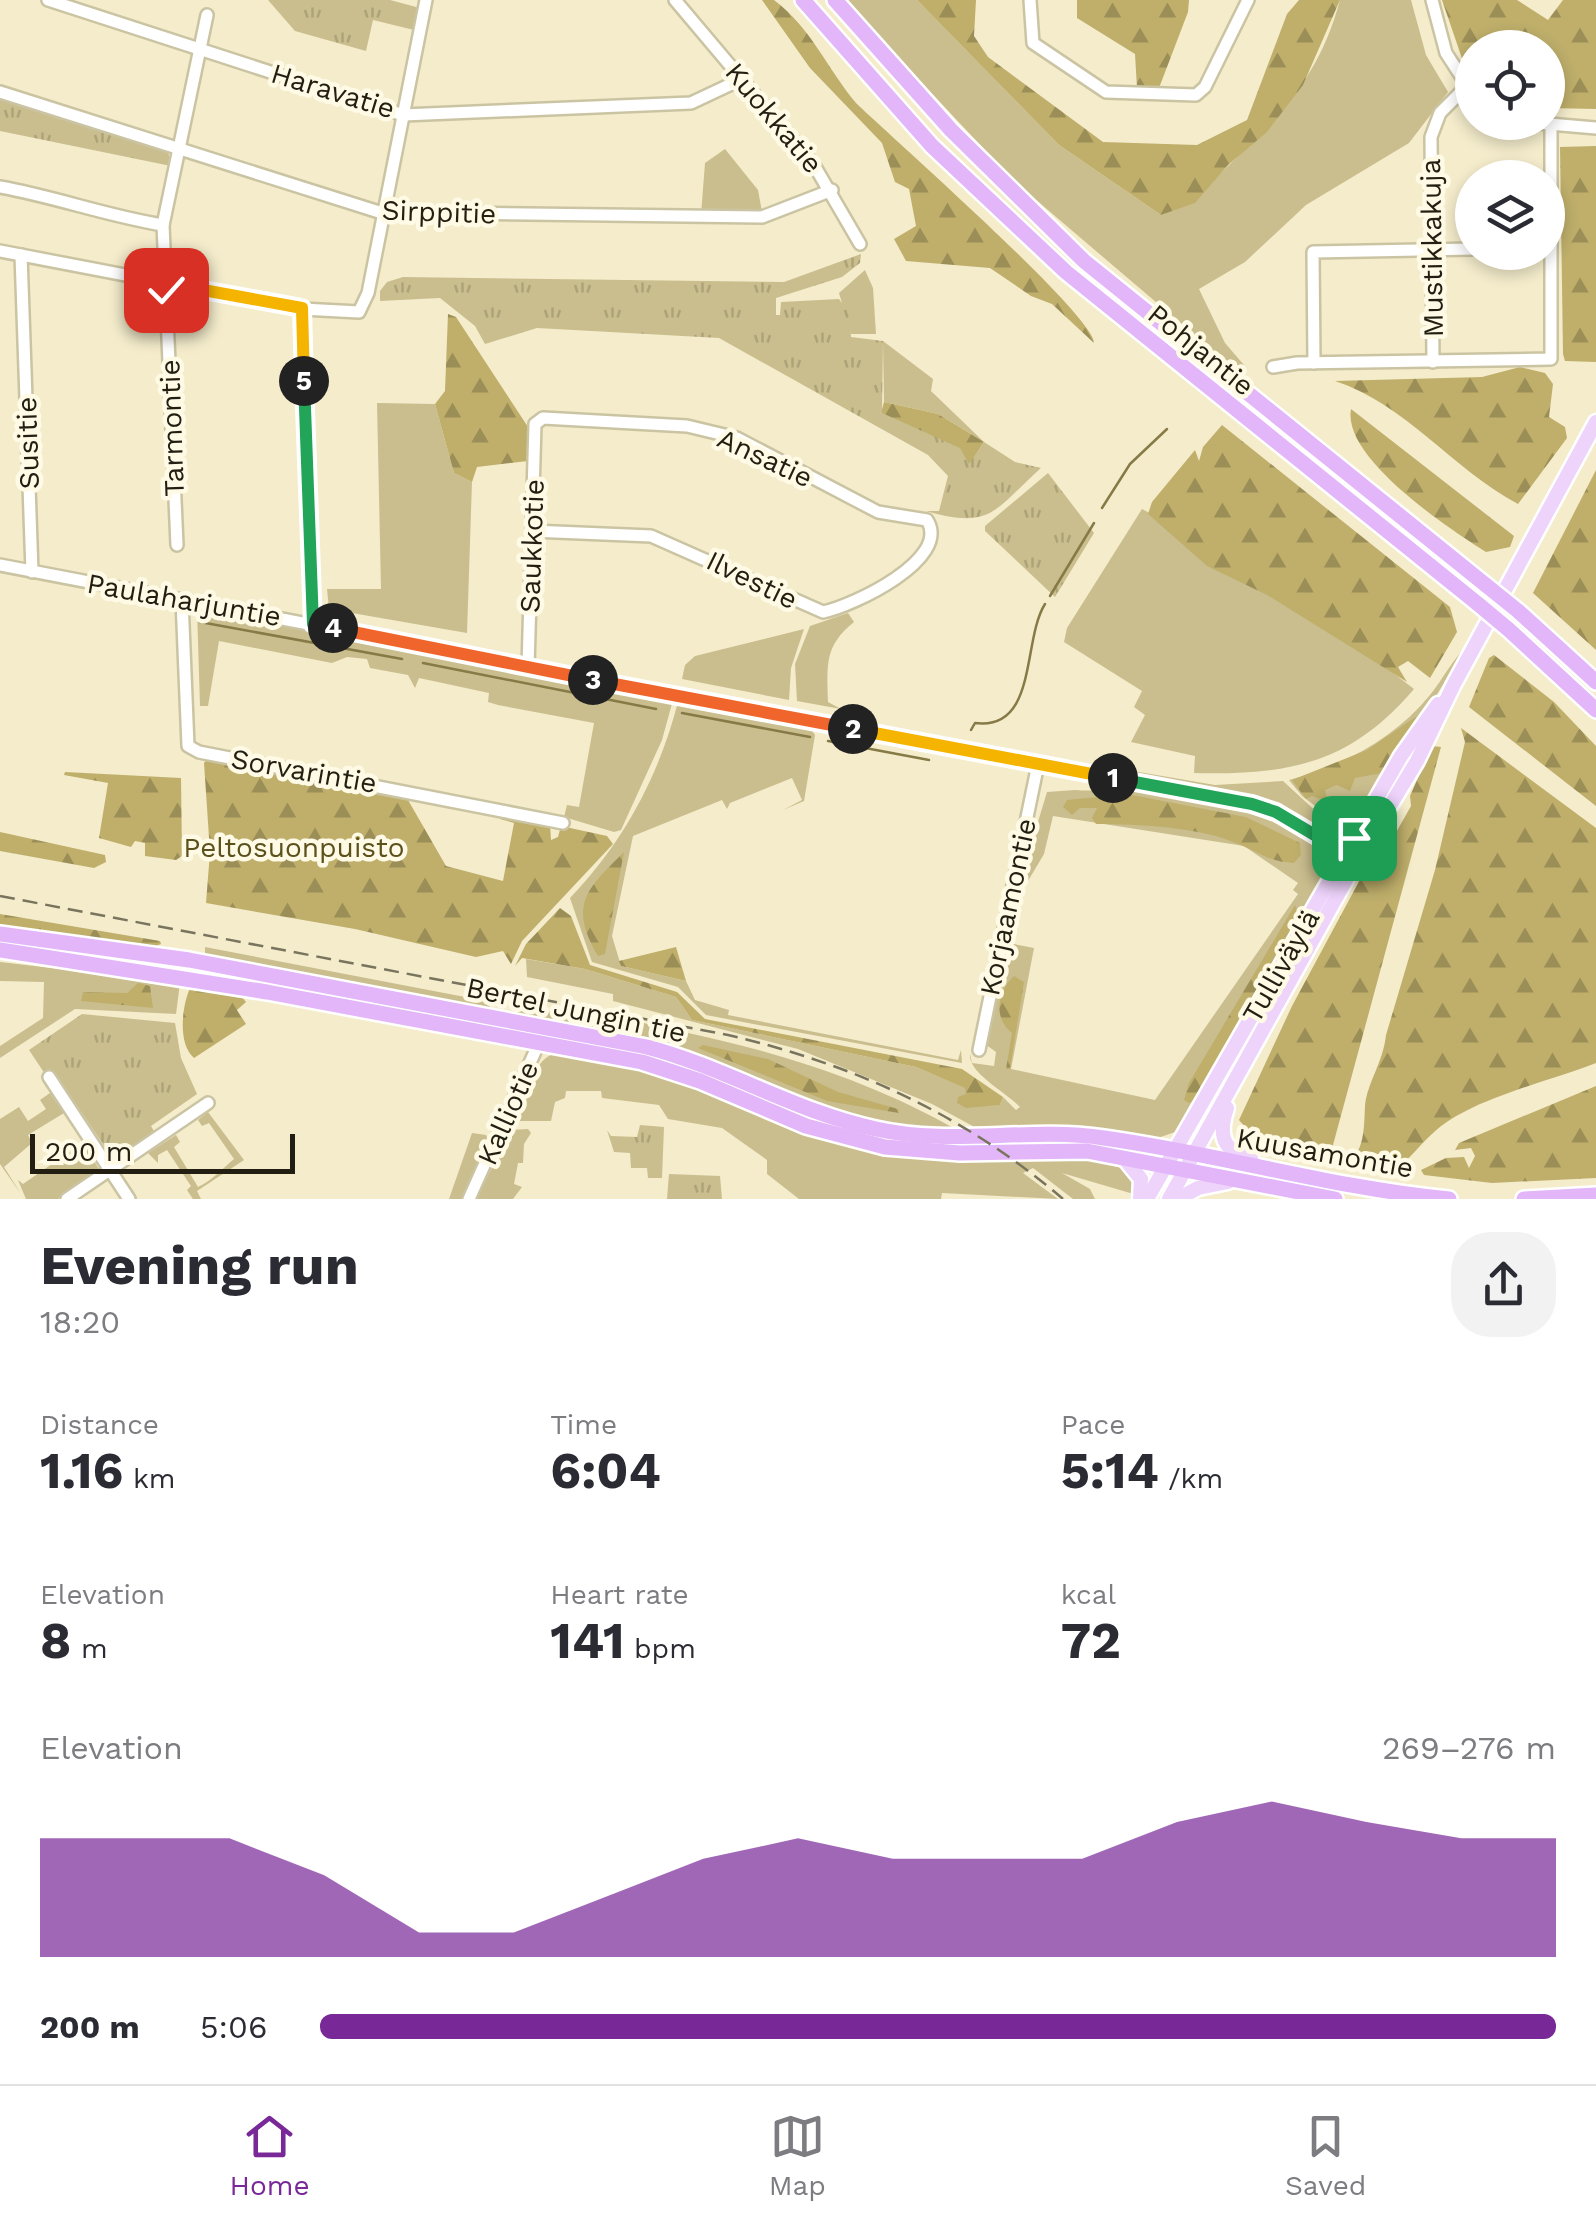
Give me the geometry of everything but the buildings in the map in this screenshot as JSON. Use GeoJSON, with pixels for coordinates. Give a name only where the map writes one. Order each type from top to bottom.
{"type":"FeatureCollection","features":[{"type":"Feature","properties":{"kind":"highway","name":"Pohjantie"},"geometry":{"type":"LineString","coordinates":[[803,0],[932,146],[1066,272],[1478,604],[1596,713]]}},
{"type":"Feature","properties":{"kind":"highway","name":"Pohjantie"},"geometry":{"type":"LineString","coordinates":[[835,0],[950,130],[1084,261],[1488,586],[1596,682]]}},
{"type":"Feature","properties":{"kind":"highway","name":"Bertel Jungin tie"},"geometry":{"type":"LineString","coordinates":[[0,934],[189,960],[542,1035],[672,1070],[806,1126],[885,1147],[960,1153],[1062,1150],[1166,1167]]}},
{"type":"Feature","properties":{"kind":"highway","name":"Bertel Jungin tie"},"geometry":{"type":"LineString","coordinates":[[0,950],[677,1055],[804,1108],[879,1130],[959,1137],[1065,1134],[1192,1154]]}},
{"type":"Feature","properties":{"kind":"highway","name":"Kuusamontie"},"geometry":{"type":"LineString","coordinates":[[1192,1154],[1418,1198],[1449,1199]]}},
{"type":"Feature","properties":{"kind":"highway","name":"Kuusamontie"},"geometry":{"type":"LineString","coordinates":[[1166,1167],[1335,1199]]}},
{"type":"Feature","properties":{"kind":"highway"},"geometry":{"type":"LineString","coordinates":[[1524,1199],[1596,1194]]}},
{"type":"Feature","properties":{"kind":"main road","name":"Tulliväylä"},"geometry":{"type":"LineString","coordinates":[[1169,1199],[1234,1086],[1402,756],[1452,686],[1596,422]]}},
{"type":"Feature","properties":{"kind":"main road","name":"Tulliväylä"},"geometry":{"type":"LineString","coordinates":[[1144,1199],[1351,856]]}},
{"type":"Feature","properties":{"kind":"main road"},"geometry":{"type":"LineString","coordinates":[[1234,1086],[1221,1125],[1224,1143],[1232,1152],[1328,1180]]}},
{"type":"Feature","properties":{"kind":"main road"},"geometry":{"type":"LineString","coordinates":[[1124,1158],[1141,1179],[1144,1199]]}},
{"type":"Feature","properties":{"kind":"main road"},"geometry":{"type":"LineString","coordinates":[[1178,1199],[1214,1183],[1242,1182]]}},
{"type":"Feature","properties":{"kind":"street","name":"Haravatie"},"geometry":{"type":"LineString","coordinates":[[48,0],[404,115],[691,103],[742,79]]}},
{"type":"Feature","properties":{"kind":"street"},"geometry":{"type":"LineString","coordinates":[[0,250],[302,308],[359,312],[368,292],[426,0]]}},
{"type":"Feature","properties":{"kind":"street","name":"Kuokkatie"},"geometry":{"type":"LineString","coordinates":[[674,0],[832,190],[860,244]]}},
{"type":"Feature","properties":{"kind":"street"},"geometry":{"type":"LineString","coordinates":[[1030,0],[1033,43],[1100,90],[1113,94],[1190,96],[1206,87],[1248,0]]}},
{"type":"Feature","properties":{"kind":"street"},"geometry":{"type":"LineString","coordinates":[[1432,0],[1442,42],[1455,65]]}},
{"type":"Feature","properties":{"kind":"street","name":"Tarmontie"},"geometry":{"type":"LineString","coordinates":[[177,545],[163,226],[207,15]]}},
{"type":"Feature","properties":{"kind":"street","name":"Sirppitie"},"geometry":{"type":"LineString","coordinates":[[0,92],[384,213],[762,217],[832,190]]}},
{"type":"Feature","properties":{"kind":"street","name":"Mustikkakuja"},"geometry":{"type":"LineString","coordinates":[[1434,362],[1433,125],[1455,98]]}},
{"type":"Feature","properties":{"kind":"street"},"geometry":{"type":"LineString","coordinates":[[1565,128],[1596,128]]}},
{"type":"Feature","properties":{"kind":"street"},"geometry":{"type":"LineString","coordinates":[[0,187],[58,198],[104,216],[163,226]]}},
{"type":"Feature","properties":{"kind":"street"},"geometry":{"type":"LineString","coordinates":[[1314,363],[1313,252],[1455,249]]}},
{"type":"Feature","properties":{"kind":"street","name":"Susitie"},"geometry":{"type":"LineString","coordinates":[[21,255],[32,572]]}},
{"type":"Feature","properties":{"kind":"street"},"geometry":{"type":"LineString","coordinates":[[1273,367],[1551,359],[1549,270]]}},
{"type":"Feature","properties":{"kind":"street"},"geometry":{"type":"LineString","coordinates":[[302,308],[313,624]]}},
{"type":"Feature","properties":{"kind":"street","name":"Ansatie"},"geometry":{"type":"LineString","coordinates":[[535,424],[543,418],[687,426],[737,438],[878,512],[931,524]]}},
{"type":"Feature","properties":{"kind":"street","name":"Saukkotie"},"geometry":{"type":"LineString","coordinates":[[528,667],[535,424]]}},
{"type":"Feature","properties":{"kind":"street","name":"Ilvestie"},"geometry":{"type":"LineString","coordinates":[[532,531],[651,536],[823,612],[910,570],[926,552],[931,524]]}},
{"type":"Feature","properties":{"kind":"street","name":"Paulaharjuntie"},"geometry":{"type":"LineString","coordinates":[[0,565],[1252,804],[1276,812],[1351,856]]}},
{"type":"Feature","properties":{"kind":"street","name":"Sorvarintie"},"geometry":{"type":"LineString","coordinates":[[182,600],[188,746],[200,752],[563,823]]}},
{"type":"Feature","properties":{"kind":"street","name":"Korjaamontie"},"geometry":{"type":"LineString","coordinates":[[979,1050],[1038,764]]}},
{"type":"Feature","properties":{"kind":"street","name":"Kalliotie"},"geometry":{"type":"LineString","coordinates":[[469,1199],[542,1035]]}},
{"type":"Feature","properties":{"kind":"street"},"geometry":{"type":"LineString","coordinates":[[49,1077],[129,1199]]}},
{"type":"Feature","properties":{"kind":"street"},"geometry":{"type":"LineString","coordinates":[[67,1199],[208,1104]]}},
{"type":"Feature","properties":{"kind":"green space"},"geometry":{"type":"Polygon","coordinates":[[[268,0],[390,0],[420,8],[414,30],[373,20],[366,51],[295,31],[268,0]]]}},
{"type":"Feature","properties":{"kind":"green space"},"geometry":{"type":"Polygon","coordinates":[[[762,0],[774,0],[787,11],[856,103],[1028,263],[1062,298],[1094,343],[1052,304],[1031,296],[990,268],[906,261],[894,239],[916,226],[909,189],[895,182],[882,143],[810,68],[762,0]]]}},
{"type":"Feature","properties":{"kind":"green space"},"geometry":{"type":"Polygon","coordinates":[[[844,0],[917,0],[1059,145],[1161,215],[1199,195],[1282,110],[1310,72],[1340,0],[1411,0],[1426,55],[1448,92],[1409,143],[1306,205],[1245,262],[1199,289],[1225,343],[1244,365],[1238,372],[1015,182],[844,0]]]}},
{"type":"Feature","properties":{"kind":"green space"},"geometry":{"type":"Polygon","coordinates":[[[917,0],[976,0],[974,36],[988,57],[1103,142],[1197,145],[1247,120],[1287,14],[1299,0],[1340,0],[1303,85],[1267,132],[1228,165],[1195,203],[1161,215],[1059,145],[917,0]]]}},
{"type":"Feature","properties":{"kind":"green space"},"geometry":{"type":"Polygon","coordinates":[[[1077,0],[1189,0],[1159,88],[1137,88],[1135,54],[1077,18],[1077,0]]]}},
{"type":"Feature","properties":{"kind":"green space"},"geometry":{"type":"Polygon","coordinates":[[[1442,0],[1517,0],[1548,20],[1563,0],[1596,0],[1596,109],[1565,108],[1565,30],[1455,30],[1455,38],[1442,0]]]}},
{"type":"Feature","properties":{"kind":"green space"},"geometry":{"type":"Polygon","coordinates":[[[0,95],[168,151],[171,166],[0,131],[0,95]]]}},
{"type":"Feature","properties":{"kind":"green space"},"geometry":{"type":"Polygon","coordinates":[[[1596,146],[1596,362],[1565,361],[1563,354],[1565,160],[1560,160],[1560,147],[1596,146]]]}},
{"type":"Feature","properties":{"kind":"green space"},"geometry":{"type":"Polygon","coordinates":[[[725,149],[758,190],[762,212],[701,215],[705,163],[725,149]]]}},
{"type":"Feature","properties":{"kind":"green space"},"geometry":{"type":"Polygon","coordinates":[[[861,254],[860,263],[842,277],[776,298],[776,315],[780,315],[781,302],[839,299],[850,314],[851,337],[883,341],[882,413],[960,448],[969,464],[984,442],[1015,462],[1041,468],[991,512],[965,518],[926,511],[939,511],[948,476],[928,455],[719,338],[537,328],[485,344],[475,326],[440,298],[380,301],[380,291],[387,282],[403,277],[784,282],[861,254]]]}},
{"type":"Feature","properties":{"kind":"green space"},"geometry":{"type":"Polygon","coordinates":[[[865,270],[873,288],[876,334],[851,334],[839,293],[865,270]]]}},
{"type":"Feature","properties":{"kind":"green space"},"geometry":{"type":"Polygon","coordinates":[[[448,314],[456,317],[528,427],[528,461],[477,467],[472,482],[454,473],[435,404],[445,391],[448,314]]]}},
{"type":"Feature","properties":{"kind":"green space"},"geometry":{"type":"Polygon","coordinates":[[[883,341],[933,379],[931,391],[984,442],[938,414],[884,402],[883,341]]]}},
{"type":"Feature","properties":{"kind":"green space"},"geometry":{"type":"Polygon","coordinates":[[[1520,367],[1545,373],[1553,384],[1549,417],[1565,427],[1567,438],[1518,504],[1494,490],[1384,405],[1335,381],[1482,377],[1520,367]]]}},
{"type":"Feature","properties":{"kind":"green space"},"geometry":{"type":"Polygon","coordinates":[[[884,402],[938,414],[984,442],[969,465],[881,413],[884,402]]]}},
{"type":"Feature","properties":{"kind":"green space"},"geometry":{"type":"Polygon","coordinates":[[[377,403],[435,404],[454,473],[472,482],[467,633],[329,609],[327,589],[381,589],[377,403]]]}},
{"type":"Feature","properties":{"kind":"green space"},"geometry":{"type":"Polygon","coordinates":[[[1351,409],[1514,536],[1510,547],[1486,552],[1401,490],[1363,449],[1353,428],[1351,409]]]}},
{"type":"Feature","properties":{"kind":"green space"},"geometry":{"type":"Polygon","coordinates":[[[1222,425],[1450,607],[1457,632],[1430,678],[1408,661],[1398,667],[1407,682],[1267,595],[1207,566],[1148,514],[1152,502],[1195,450],[1199,461],[1203,447],[1222,425]]]}},
{"type":"Feature","properties":{"kind":"green space"},"geometry":{"type":"Polygon","coordinates":[[[1596,470],[1596,650],[1533,593],[1596,470]]]}},
{"type":"Feature","properties":{"kind":"green space"},"geometry":{"type":"Polygon","coordinates":[[[1048,473],[1094,533],[1055,597],[985,531],[985,526],[1048,473]]]}},
{"type":"Feature","properties":{"kind":"green space"},"geometry":{"type":"Polygon","coordinates":[[[1142,509],[1264,574],[1414,689],[1366,734],[1342,749],[1289,767],[1194,773],[1195,756],[1131,742],[1145,715],[1134,707],[1142,691],[1064,642],[1067,628],[1142,509]]]}},
{"type":"Feature","properties":{"kind":"green space"},"geometry":{"type":"Polygon","coordinates":[[[197,609],[673,700],[662,740],[621,830],[614,832],[564,817],[567,805],[579,807],[594,723],[498,705],[488,702],[489,693],[419,678],[415,688],[408,675],[370,668],[367,659],[347,657],[332,663],[219,641],[208,706],[200,706],[197,609]]]}},
{"type":"Feature","properties":{"kind":"green space"},"geometry":{"type":"Polygon","coordinates":[[[848,613],[854,622],[837,639],[828,667],[828,702],[841,709],[797,701],[795,664],[810,626],[848,613]]]}},
{"type":"Feature","properties":{"kind":"green space"},"geometry":{"type":"Polygon","coordinates":[[[804,629],[791,668],[789,700],[682,679],[685,665],[695,656],[804,629]]]}},
{"type":"Feature","properties":{"kind":"green space"},"geometry":{"type":"Polygon","coordinates":[[[1468,645],[1356,823],[1335,821],[1302,796],[1289,780],[1348,759],[1384,738],[1416,711],[1468,645]]]}},
{"type":"Feature","properties":{"kind":"green space"},"geometry":{"type":"Polygon","coordinates":[[[1494,655],[1554,702],[1596,746],[1596,806],[1469,707],[1489,658],[1494,655]]]}},
{"type":"Feature","properties":{"kind":"green space"},"geometry":{"type":"Polygon","coordinates":[[[678,702],[809,726],[815,735],[804,801],[783,810],[802,800],[792,778],[730,803],[727,809],[722,800],[633,836],[612,936],[621,966],[686,981],[695,1000],[729,1010],[728,1015],[958,1060],[961,1050],[962,1063],[706,1015],[678,987],[592,962],[570,898],[607,855],[637,807],[661,756],[678,702]]]}},
{"type":"Feature","properties":{"kind":"green space"},"geometry":{"type":"Polygon","coordinates":[[[1417,716],[1383,773],[1355,778],[1350,791],[1337,785],[1325,790],[1328,802],[1312,796],[1306,799],[1292,780],[1367,750],[1417,716]]]}},
{"type":"Feature","properties":{"kind":"green space"},"geometry":{"type":"Polygon","coordinates":[[[1461,728],[1596,828],[1596,1063],[1466,1111],[1432,1134],[1394,1173],[1358,1165],[1353,1159],[1362,1140],[1369,1089],[1435,870],[1465,742],[1461,728]]]}},
{"type":"Feature","properties":{"kind":"green space"},"geometry":{"type":"Polygon","coordinates":[[[1432,746],[1441,747],[1330,1156],[1252,1135],[1239,1120],[1292,1006],[1377,848],[1389,845],[1411,806],[1410,796],[1432,746]]]}},
{"type":"Feature","properties":{"kind":"green space"},"geometry":{"type":"Polygon","coordinates":[[[1051,757],[1215,785],[1283,781],[1333,827],[1327,829],[1261,801],[1051,757]]]}},
{"type":"Feature","properties":{"kind":"green space","name":"Peltosuonpuisto"},"geometry":{"type":"Polygon","coordinates":[[[208,758],[408,800],[446,866],[503,881],[514,823],[500,819],[501,814],[550,824],[551,840],[558,837],[561,826],[607,836],[613,844],[522,941],[511,964],[503,951],[476,957],[355,929],[206,903],[210,852],[204,763],[208,758]]]}},
{"type":"Feature","properties":{"kind":"green space"},"geometry":{"type":"Polygon","coordinates":[[[65,772],[181,778],[182,856],[176,860],[145,856],[145,843],[135,841],[131,847],[99,838],[108,783],[64,775],[65,772]]]}},
{"type":"Feature","properties":{"kind":"green space"},"geometry":{"type":"Polygon","coordinates":[[[1127,790],[1206,802],[1266,819],[1292,831],[1313,846],[1326,863],[1325,878],[1290,928],[1283,951],[1178,1131],[1152,1140],[1151,1136],[1132,1133],[980,1130],[932,1104],[798,1049],[613,1001],[613,994],[527,977],[526,959],[585,969],[676,997],[692,1020],[916,1067],[966,1088],[969,1106],[1000,1105],[1003,1097],[1016,1110],[1020,1107],[972,1063],[994,1066],[996,1052],[985,1044],[1009,943],[1034,948],[1011,1069],[1155,1100],[1298,894],[1293,890],[1298,883],[1244,846],[1053,816],[1044,854],[1025,886],[1021,878],[1047,792],[1127,790]]]}},
{"type":"Feature","properties":{"kind":"green space"},"geometry":{"type":"Polygon","coordinates":[[[1127,794],[1246,817],[1300,843],[1301,855],[1294,863],[1278,861],[1204,833],[1096,824],[1092,818],[1097,808],[1080,808],[1072,815],[1063,807],[1067,800],[1127,794]]]}},
{"type":"Feature","properties":{"kind":"green space"},"geometry":{"type":"Polygon","coordinates":[[[0,832],[105,855],[106,862],[94,868],[0,851],[0,832]]]}},
{"type":"Feature","properties":{"kind":"green space"},"geometry":{"type":"Polygon","coordinates":[[[624,852],[605,954],[598,956],[584,923],[586,898],[624,852]]]}},
{"type":"Feature","properties":{"kind":"green space"},"geometry":{"type":"Polygon","coordinates":[[[1295,905],[1298,912],[1282,949],[1195,1100],[1189,1103],[1184,1100],[1189,1083],[1295,905]]]}},
{"type":"Feature","properties":{"kind":"green space"},"geometry":{"type":"Polygon","coordinates":[[[560,908],[571,916],[590,965],[677,992],[705,1019],[962,1069],[1003,1097],[1000,1105],[966,1108],[957,1103],[958,1097],[966,1094],[965,1088],[916,1067],[692,1020],[676,997],[585,969],[522,958],[515,966],[526,944],[560,908]]]}},
{"type":"Feature","properties":{"kind":"green space"},"geometry":{"type":"Polygon","coordinates":[[[0,914],[161,944],[153,947],[0,925],[0,914]]]}},
{"type":"Feature","properties":{"kind":"green space"},"geometry":{"type":"Polygon","coordinates":[[[205,947],[491,1002],[489,1010],[205,957],[205,947]]]}},
{"type":"Feature","properties":{"kind":"green space"},"geometry":{"type":"Polygon","coordinates":[[[676,947],[686,981],[621,966],[619,961],[676,947]]]}},
{"type":"Feature","properties":{"kind":"green space"},"geometry":{"type":"Polygon","coordinates":[[[0,962],[180,983],[176,1014],[75,1009],[0,1058],[0,1046],[43,1018],[44,982],[0,981],[0,962]]]}},
{"type":"Feature","properties":{"kind":"green space"},"geometry":{"type":"Polygon","coordinates":[[[1014,976],[1024,982],[1010,1069],[1006,1069],[1012,1033],[1002,1020],[1000,1005],[1014,976]]]}},
{"type":"Feature","properties":{"kind":"green space"},"geometry":{"type":"Polygon","coordinates":[[[138,983],[150,986],[153,1008],[81,1001],[83,992],[127,993],[138,983]]]}},
{"type":"Feature","properties":{"kind":"green space"},"geometry":{"type":"Polygon","coordinates":[[[191,986],[238,992],[246,1002],[237,1010],[246,1024],[194,1058],[183,1034],[185,1003],[191,986]]]}},
{"type":"Feature","properties":{"kind":"green space"},"geometry":{"type":"Polygon","coordinates":[[[519,1008],[639,1021],[671,1033],[679,1031],[753,1048],[858,1083],[959,1131],[898,1126],[845,1115],[517,1015],[519,1008]]]}},
{"type":"Feature","properties":{"kind":"green space"},"geometry":{"type":"Polygon","coordinates":[[[82,1014],[175,1023],[181,1058],[197,1094],[151,1126],[155,1133],[113,1159],[55,1073],[47,1077],[29,1050],[82,1014]]]}},
{"type":"Feature","properties":{"kind":"green space"},"geometry":{"type":"Polygon","coordinates":[[[703,1045],[768,1059],[838,1092],[898,1109],[899,1113],[827,1101],[698,1048],[703,1045]]]}},
{"type":"Feature","properties":{"kind":"green space"},"geometry":{"type":"Polygon","coordinates":[[[568,1053],[668,1075],[836,1141],[1058,1155],[1117,1166],[1133,1175],[1137,1195],[1062,1173],[1090,1189],[1095,1199],[1073,1199],[1033,1168],[1023,1173],[1058,1199],[942,1193],[941,1199],[799,1199],[767,1174],[767,1160],[722,1128],[668,1119],[659,1105],[602,1098],[601,1091],[566,1091],[565,1098],[555,1102],[551,1121],[520,1121],[523,1096],[538,1066],[551,1055],[568,1053]]]}},
{"type":"Feature","properties":{"kind":"green space"},"geometry":{"type":"Polygon","coordinates":[[[1596,1086],[1596,1178],[1492,1183],[1424,1175],[1421,1170],[1446,1158],[1464,1157],[1469,1168],[1475,1156],[1471,1148],[1455,1150],[1459,1143],[1596,1086]]]}},
{"type":"Feature","properties":{"kind":"green space"},"geometry":{"type":"Polygon","coordinates":[[[50,1093],[64,1113],[28,1135],[32,1143],[4,1167],[21,1194],[0,1164],[0,1119],[19,1107],[28,1121],[46,1109],[40,1100],[50,1093]]]}},
{"type":"Feature","properties":{"kind":"green space"},"geometry":{"type":"Polygon","coordinates":[[[208,1112],[244,1160],[197,1191],[201,1199],[193,1199],[187,1190],[191,1186],[167,1150],[158,1155],[158,1163],[148,1153],[176,1135],[180,1142],[174,1147],[198,1187],[209,1181],[234,1159],[209,1123],[202,1126],[198,1120],[208,1112]]]}},
{"type":"Feature","properties":{"kind":"green space"},"geometry":{"type":"Polygon","coordinates":[[[640,1125],[664,1127],[662,1178],[648,1178],[647,1168],[631,1168],[630,1153],[614,1152],[607,1130],[611,1136],[637,1137],[640,1125]]]}},
{"type":"Feature","properties":{"kind":"green space"},"geometry":{"type":"Polygon","coordinates":[[[528,1129],[531,1133],[524,1144],[523,1163],[518,1163],[514,1184],[522,1187],[513,1199],[476,1199],[511,1130],[528,1129]]]}},
{"type":"Feature","properties":{"kind":"green space"},"geometry":{"type":"Polygon","coordinates":[[[472,1133],[486,1135],[489,1142],[464,1199],[449,1199],[472,1133]]]}},
{"type":"Feature","properties":{"kind":"green space"},"geometry":{"type":"Polygon","coordinates":[[[81,1139],[100,1171],[58,1199],[26,1199],[18,1180],[23,1184],[81,1144],[81,1139]]]}},
{"type":"Feature","properties":{"kind":"green space"},"geometry":{"type":"Polygon","coordinates":[[[669,1174],[720,1176],[722,1199],[667,1199],[669,1174]]]}},
{"type":"Feature","properties":{"kind":"waterway"},"geometry":{"type":"LineString","coordinates":[[1102,508],[1130,464],[1167,429]]}},
{"type":"Feature","properties":{"kind":"waterway"},"geometry":{"type":"LineString","coordinates":[[1050,596],[1094,523]]}},
{"type":"Feature","properties":{"kind":"waterway"},"geometry":{"type":"LineString","coordinates":[[971,730],[975,723],[995,722],[1009,713],[1019,698],[1045,604]]}},
{"type":"Feature","properties":{"kind":"waterway"},"geometry":{"type":"LineString","coordinates":[[200,622],[402,659]]}},
{"type":"Feature","properties":{"kind":"waterway"},"geometry":{"type":"LineString","coordinates":[[423,663],[656,709]]}},
{"type":"Feature","properties":{"kind":"waterway"},"geometry":{"type":"LineString","coordinates":[[682,713],[810,737]]}},
{"type":"Feature","properties":{"kind":"waterway"},"geometry":{"type":"LineString","coordinates":[[828,741],[929,760]]}},
{"type":"Feature","properties":{"kind":"railway"},"geometry":{"type":"LineString","coordinates":[[0,896],[774,1047],[906,1096],[987,1142],[1063,1199]]}},
{"type":"Feature","properties":{"kind":"route"},"geometry":{"type":"LineString","coordinates":[[166,290],[165,283],[302,308],[313,624],[1252,804],[1276,812],[1345,853],[1354,838]]}}]}
